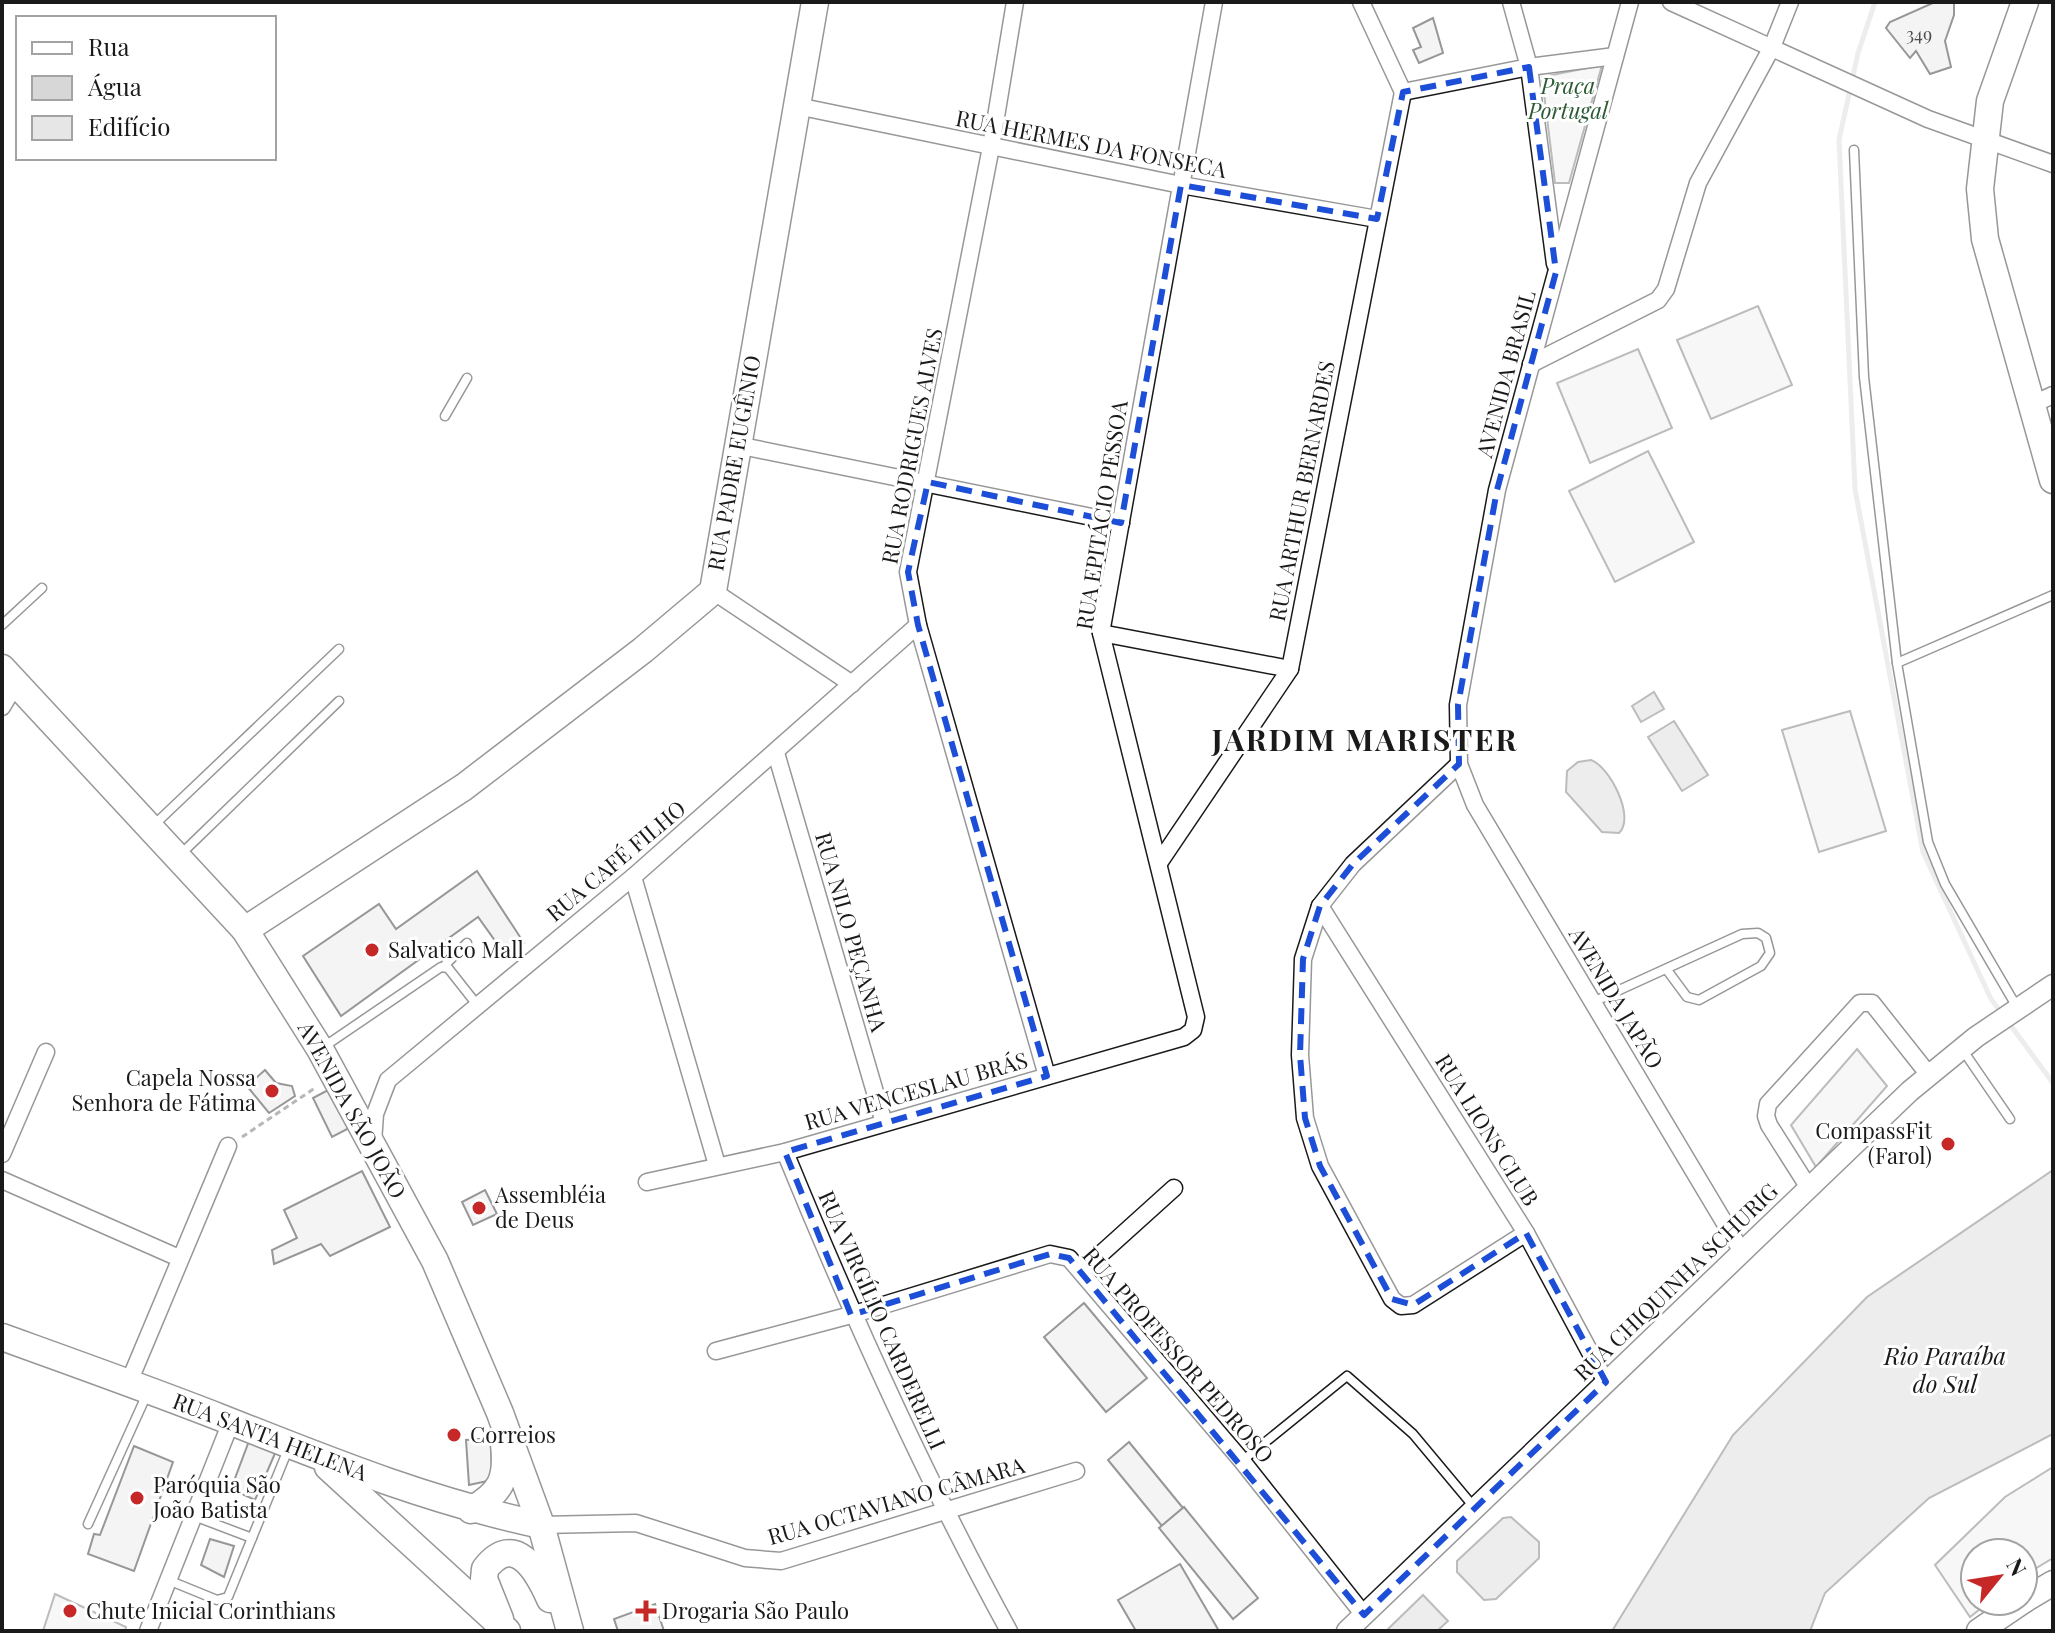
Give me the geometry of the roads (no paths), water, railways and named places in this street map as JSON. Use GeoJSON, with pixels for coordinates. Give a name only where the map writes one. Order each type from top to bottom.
{"type":"FeatureCollection","features":[{"type":"Feature","properties":{"kind":"main road","name":"RUA PADRE EUGÊNIO"},"geometry":{"type":"LineString","coordinates":[[245,930],[464,787],[643,650],[713,591],[815,2]]}},
{"type":"Feature","properties":{"kind":"main road"},"geometry":{"type":"LineString","coordinates":[[2025,2],[1999,71],[1984,138],[1980,189],[1985,239],[2042,400],[2053,480]]}},
{"type":"Feature","properties":{"kind":"main road","name":"AVENIDA SÃO JOÃO"},"geometry":{"type":"LineString","coordinates":[[9,676],[245,930],[320,1049],[435,1261],[500,1413],[541,1525],[568,1631]]}},
{"type":"Feature","properties":{"kind":"main road","name":"RUA SANTA HELENA"},"geometry":{"type":"LineString","coordinates":[[2,1337],[139,1386],[319,1459],[471,1510],[541,1525]]}},
{"type":"Feature","properties":{"kind":"main road"},"geometry":{"type":"LineString","coordinates":[[471,1510],[491,1499],[504,1483],[506,1461],[500,1413]]}},
{"type":"Feature","properties":{"kind":"main road"},"geometry":{"type":"LineString","coordinates":[[319,1459],[506,1629]]}},
{"type":"Feature","properties":{"kind":"main road"},"geometry":{"type":"LineString","coordinates":[[506,1629],[489,1596],[485,1569],[491,1561],[513,1554],[531,1562],[568,1631]]}},
{"type":"Feature","properties":{"kind":"main road"},"geometry":{"type":"LineString","coordinates":[[1979,1631],[2000,1617]]}},
{"type":"Feature","properties":{"kind":"street","name":"RUA RODRIGUES ALVES"},"geometry":{"type":"LineString","coordinates":[[1015,2],[991,147],[908,572],[918,625],[1047,1076]]}},
{"type":"Feature","properties":{"kind":"street","name":"RUA EPITÁCIO PESSOA"},"geometry":{"type":"LineString","coordinates":[[1193,1030],[1196,1017],[1101,633],[1214,2]]}},
{"type":"Feature","properties":{"kind":"street"},"geometry":{"type":"LineString","coordinates":[[1361,2],[1403,92],[1529,67],[1615,56]]}},
{"type":"Feature","properties":{"kind":"street"},"geometry":{"type":"LineString","coordinates":[[1511,2],[1529,67],[1556,272]]}},
{"type":"Feature","properties":{"kind":"street","name":"AVENIDA BRASIL"},"geometry":{"type":"LineString","coordinates":[[1459,764],[1457,735],[1461,689],[1497,490],[1630,2]]}},
{"type":"Feature","properties":{"kind":"street"},"geometry":{"type":"LineString","coordinates":[[1671,2],[1928,119],[2053,164]]}},
{"type":"Feature","properties":{"kind":"street"},"geometry":{"type":"LineString","coordinates":[[1531,364],[1658,300],[1666,289],[1698,183],[1772,47],[1790,2]]}},
{"type":"Feature","properties":{"kind":"street","name":"RUA ARTHUR BERNARDES"},"geometry":{"type":"LineString","coordinates":[[1159,863],[1290,669],[1403,92]]}},
{"type":"Feature","properties":{"kind":"street","name":"RUA HERMES DA FONSECA"},"geometry":{"type":"LineString","coordinates":[[797,106],[1181,185],[1377,219]]}},
{"type":"Feature","properties":{"kind":"street"},"geometry":{"type":"LineString","coordinates":[[737,445],[1121,523]]}},
{"type":"Feature","properties":{"kind":"street"},"geometry":{"type":"LineString","coordinates":[[713,591],[852,684]]}},
{"type":"Feature","properties":{"kind":"street","name":"RUA CAFÉ FILHO"},"geometry":{"type":"LineString","coordinates":[[373,1143],[375,1114],[388,1080],[633,877],[918,625]]}},
{"type":"Feature","properties":{"kind":"street"},"geometry":{"type":"LineString","coordinates":[[1101,633],[1290,669]]}},
{"type":"Feature","properties":{"kind":"street"},"geometry":{"type":"LineString","coordinates":[[2,707],[9,676]]}},
{"type":"Feature","properties":{"kind":"street","name":"RUA NILO PEÇANHA"},"geometry":{"type":"LineString","coordinates":[[776,753],[884,1123]]}},
{"type":"Feature","properties":{"kind":"street"},"geometry":{"type":"LineString","coordinates":[[1459,764],[1353,864],[1320,906],[1303,959],[1300,1055],[1305,1118],[1320,1166],[1392,1299],[1401,1306],[1413,1305],[1526,1233]]}},
{"type":"Feature","properties":{"kind":"street","name":"AVENIDA JAPÃO"},"geometry":{"type":"LineString","coordinates":[[1459,764],[1475,805],[1742,1252]]}},
{"type":"Feature","properties":{"kind":"street"},"geometry":{"type":"LineString","coordinates":[[633,877],[717,1165]]}},
{"type":"Feature","properties":{"kind":"street","name":"RUA LIONS CLUB"},"geometry":{"type":"LineString","coordinates":[[1320,906],[1526,1233],[1606,1382]]}},
{"type":"Feature","properties":{"kind":"street","name":"RUA CHIQUINHA SCHURIG"},"geometry":{"type":"LineString","coordinates":[[1347,1631],[1929,1075],[1969,1043],[2053,985]]}},
{"type":"Feature","properties":{"kind":"street"},"geometry":{"type":"LineString","coordinates":[[1809,1188],[1769,1125],[1766,1116],[1768,1104],[1860,1003],[1872,1003],[1929,1075]]}},
{"type":"Feature","properties":{"kind":"street","name":"RUA VENCESLAU BRÁS"},"geometry":{"type":"LineString","coordinates":[[647,1182],[785,1152],[1184,1037],[1193,1030]]}},
{"type":"Feature","properties":{"kind":"street"},"geometry":{"type":"LineString","coordinates":[[2,1154],[46,1052]]}},
{"type":"Feature","properties":{"kind":"street"},"geometry":{"type":"LineString","coordinates":[[139,1386],[179,1258],[228,1146]]}},
{"type":"Feature","properties":{"kind":"street","name":"RUA VIRGÍLIO CARDERELLI"},"geometry":{"type":"LineString","coordinates":[[785,1152],[851,1315],[943,1512],[1009,1631]]}},
{"type":"Feature","properties":{"kind":"street"},"geometry":{"type":"LineString","coordinates":[[2,1180],[179,1258]]}},
{"type":"Feature","properties":{"kind":"street"},"geometry":{"type":"LineString","coordinates":[[1082,1271],[1174,1188]]}},
{"type":"Feature","properties":{"kind":"street","name":"RUA PROFESSOR PEDROSO"},"geometry":{"type":"LineString","coordinates":[[716,1351],[851,1315],[1050,1254],[1069,1258],[1242,1461],[1364,1615]]}},
{"type":"Feature","properties":{"kind":"street"},"geometry":{"type":"LineString","coordinates":[[148,1631],[231,1422]]}},
{"type":"Feature","properties":{"kind":"street","name":"RUA OCTAVIANO CÂMARA"},"geometry":{"type":"LineString","coordinates":[[541,1525],[636,1523],[745,1558],[781,1561],[1076,1471]]}},
{"type":"Feature","properties":{"kind":"lane"},"geometry":{"type":"LineString","coordinates":[[1854,150],[1864,377],[1897,663],[1934,861],[2013,1012]]}},
{"type":"Feature","properties":{"kind":"lane"},"geometry":{"type":"LineString","coordinates":[[445,416],[467,378]]}},
{"type":"Feature","properties":{"kind":"lane"},"geometry":{"type":"LineString","coordinates":[[2,625],[42,588]]}},
{"type":"Feature","properties":{"kind":"lane"},"geometry":{"type":"LineString","coordinates":[[1897,663],[2053,595]]}},
{"type":"Feature","properties":{"kind":"lane"},"geometry":{"type":"LineString","coordinates":[[151,828],[339,649]]}},
{"type":"Feature","properties":{"kind":"lane"},"geometry":{"type":"LineString","coordinates":[[177,857],[339,701]]}},
{"type":"Feature","properties":{"kind":"lane"},"geometry":{"type":"LineString","coordinates":[[1593,1002],[1742,934],[1758,933],[1769,945],[1770,953],[1761,966],[1699,1000],[1687,997],[1667,970]]}},
{"type":"Feature","properties":{"kind":"lane"},"geometry":{"type":"LineString","coordinates":[[320,1049],[444,966],[467,943]]}},
{"type":"Feature","properties":{"kind":"lane"},"geometry":{"type":"LineString","coordinates":[[444,966],[478,1006]]}},
{"type":"Feature","properties":{"kind":"lane"},"geometry":{"type":"LineString","coordinates":[[1969,1043],[2010,1119]]}},
{"type":"Feature","properties":{"kind":"lane"},"geometry":{"type":"LineString","coordinates":[[1242,1461],[1347,1376],[1413,1434],[1475,1508]]}},
{"type":"Feature","properties":{"kind":"lane"},"geometry":{"type":"LineString","coordinates":[[88,1524],[139,1386]]}},
{"type":"Feature","properties":{"kind":"lane"},"geometry":{"type":"LineString","coordinates":[[168,1580],[223,1600],[228,1597],[289,1447]]}},
{"type":"Feature","properties":{"kind":"lane"},"geometry":{"type":"LineString","coordinates":[[194,1516],[252,1538]]}},
{"type":"Feature","properties":{"kind":"water"},"geometry":{"type":"Polygon","coordinates":[[[1654,692],[1664,709],[1641,722],[1632,706],[1654,692]]]}},
{"type":"Feature","properties":{"kind":"water"},"geometry":{"type":"Polygon","coordinates":[[[1674,721],[1708,775],[1682,791],[1648,737],[1674,721]]]}},
{"type":"Feature","properties":{"kind":"water"},"geometry":{"type":"Polygon","coordinates":[[[1591,760],[1605,772],[1618,793],[1624,816],[1619,833],[1602,832],[1566,792],[1567,771],[1578,762],[1591,760]]]}},
{"type":"Feature","properties":{"kind":"water","name":"Rio Paraíba do Sul"},"geometry":{"type":"Polygon","coordinates":[[[2053,1170],[2053,1434],[1929,1498],[1825,1593],[1810,1631],[1612,1631],[1733,1435],[1867,1297],[2053,1170]]]}},
{"type":"Feature","properties":{"kind":"water"},"geometry":{"type":"Polygon","coordinates":[[[1511,1517],[1539,1542],[1539,1558],[1496,1599],[1484,1600],[1457,1572],[1457,1561],[1503,1518],[1511,1517]]]}},
{"type":"Feature","properties":{"kind":"water"},"geometry":{"type":"Polygon","coordinates":[[[1423,1595],[1448,1621],[1437,1631],[1386,1631],[1423,1595]]]}},
{"type":"Feature","properties":{"kind":"waterway"},"geometry":{"type":"LineString","coordinates":[[1875,2],[1858,53],[1839,140],[1855,489],[1923,852],[1991,999],[2003,1015]]}},
{"type":"Feature","properties":{"kind":"waterway"},"geometry":{"type":"LineString","coordinates":[[2009,1023],[2053,1083]]}},
{"type":"Feature","properties":{"kind":"place","name":"Salvatico Mall"},"geometry":{"type":"Point","coordinates":[372,950]}},
{"type":"Feature","properties":{"kind":"place","name":"Capela Nossa Senhora de Fátima"},"geometry":{"type":"Point","coordinates":[272,1091]}},
{"type":"Feature","properties":{"kind":"place","name":"CompassFit (Farol)"},"geometry":{"type":"Point","coordinates":[1948,1144]}},
{"type":"Feature","properties":{"kind":"place","name":"Assembléia de Deus"},"geometry":{"type":"Point","coordinates":[479,1208]}},
{"type":"Feature","properties":{"kind":"place","name":"Correios"},"geometry":{"type":"Point","coordinates":[454,1435]}},
{"type":"Feature","properties":{"kind":"place","name":"Paróquia São João Batista"},"geometry":{"type":"Point","coordinates":[137,1498]}},
{"type":"Feature","properties":{"kind":"place","name":"Chute Inicial Corinthians"},"geometry":{"type":"Point","coordinates":[70,1611]}},
{"type":"Feature","properties":{"kind":"place","name":"Drogaria São Paulo"},"geometry":{"type":"Point","coordinates":[646,1611]}},
{"type":"Feature","properties":{"kind":"district","name":"JARDIM MARISTER"},"geometry":{"type":"Point","coordinates":[1365,741]}},
{"type":"Feature","properties":{"kind":"park label","name":"Praça Portugal"},"geometry":{"type":"Point","coordinates":[1568,98]}}]}
